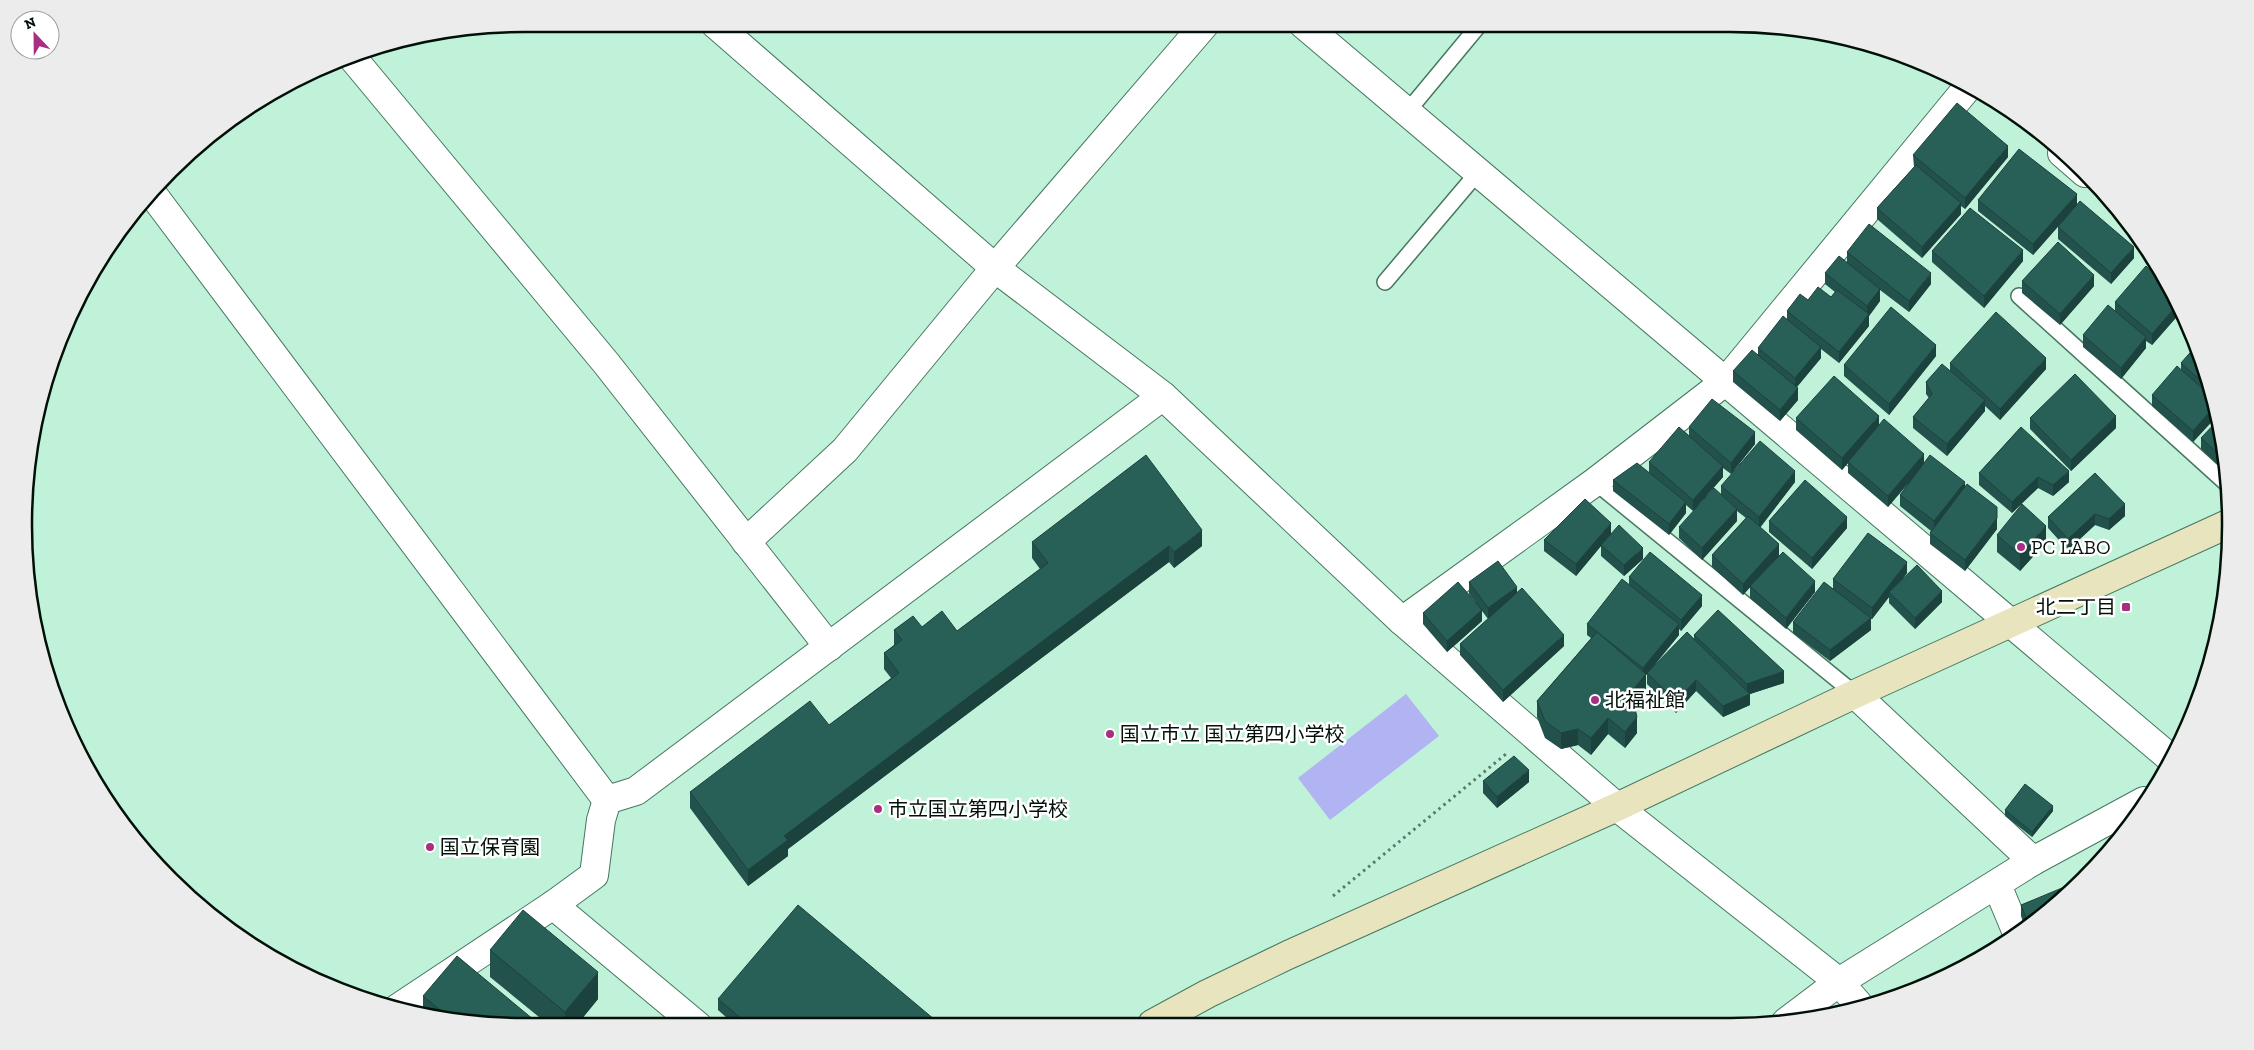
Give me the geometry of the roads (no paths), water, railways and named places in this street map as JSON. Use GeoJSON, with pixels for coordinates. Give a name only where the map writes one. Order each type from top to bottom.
{"type":"FeatureCollection","features":[{"type":"Feature","properties":{"kind":"street"},"geometry":{"type":"LineString","coordinates":[[724,32],[995,268],[1163,396],[1402,621],[1617,807],[1839,982],[1856,1001]]}},
{"type":"Feature","properties":{"kind":"street"},"geometry":{"type":"LineString","coordinates":[[746,542],[845,450],[995,268],[1198,32]]}},
{"type":"Feature","properties":{"kind":"street"},"geometry":{"type":"LineString","coordinates":[[1312,32],[1479,171],[2165,754]]}},
{"type":"Feature","properties":{"kind":"street"},"geometry":{"type":"LineString","coordinates":[[357,63],[606,363],[829,647]]}},
{"type":"Feature","properties":{"kind":"street"},"geometry":{"type":"LineString","coordinates":[[1402,621],[1595,482],[1726,381],[1964,92]]}},
{"type":"Feature","properties":{"kind":"street"},"geometry":{"type":"LineString","coordinates":[[156,199],[607,800]]}},
{"type":"Feature","properties":{"kind":"street"},"geometry":{"type":"LineString","coordinates":[[607,800],[636,791],[1163,396]]}},
{"type":"Feature","properties":{"kind":"street"},"geometry":{"type":"LineString","coordinates":[[1163,1018],[1207,994],[1288,956],[1617,807],[1855,694],[2222,527]]}},
{"type":"Feature","properties":{"kind":"street"},"geometry":{"type":"LineString","coordinates":[[1855,694],[2033,861]]}},
{"type":"Feature","properties":{"kind":"street"},"geometry":{"type":"LineString","coordinates":[[406,1003],[553,905],[594,874],[601,820],[607,800]]}},
{"type":"Feature","properties":{"kind":"street"},"geometry":{"type":"LineString","coordinates":[[1799,1012],[1839,982],[2033,861],[2132,807]]}},
{"type":"Feature","properties":{"kind":"street"},"geometry":{"type":"LineString","coordinates":[[1997,885],[2014,926]]}},
{"type":"Feature","properties":{"kind":"street"},"geometry":{"type":"LineString","coordinates":[[553,905],[688,1018]]}},
{"type":"Feature","properties":{"kind":"lane"},"geometry":{"type":"LineString","coordinates":[[1407,112],[1473,32]]}},
{"type":"Feature","properties":{"kind":"lane"},"geometry":{"type":"LineString","coordinates":[[1385,282],[1479,171]]}},
{"type":"Feature","properties":{"kind":"lane"},"geometry":{"type":"LineString","coordinates":[[2019,296],[2218,476]]}},
{"type":"Feature","properties":{"kind":"lane"},"geometry":{"type":"LineString","coordinates":[[1595,482],[1855,694]]}},
{"type":"Feature","properties":{"kind":"water"},"geometry":{"type":"Polygon","coordinates":[[[1406,694],[1439,736],[1330,820],[1298,778],[1406,694]]]}},
{"type":"Feature","properties":{"kind":"place","name":"PC LABO"},"geometry":{"type":"Point","coordinates":[2021,547]}},
{"type":"Feature","properties":{"kind":"place","name":"北二丁目"},"geometry":{"type":"Point","coordinates":[2126,607]}},
{"type":"Feature","properties":{"kind":"place","name":"北福祉館"},"geometry":{"type":"Point","coordinates":[1595,700]}},
{"type":"Feature","properties":{"kind":"place","name":"国立市立 国立第四小学校"},"geometry":{"type":"Point","coordinates":[1110,734]}},
{"type":"Feature","properties":{"kind":"place","name":"市立国立第四小学校"},"geometry":{"type":"Point","coordinates":[878,809]}},
{"type":"Feature","properties":{"kind":"place","name":"国立保育園"},"geometry":{"type":"Point","coordinates":[430,847]}}]}
